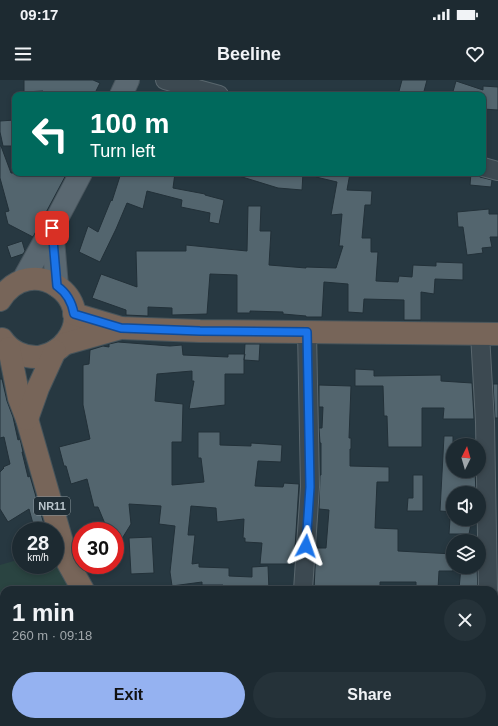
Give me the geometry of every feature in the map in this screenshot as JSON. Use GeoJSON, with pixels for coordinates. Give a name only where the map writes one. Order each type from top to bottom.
{"type":"FeatureCollection","features":[{"type":"Feature","properties":{"kind":"highway"},"geometry":{"type":"LineString","coordinates":[[0,300],[9,288],[16,284],[24,280],[41,279],[57,286],[67,295],[73,307],[74,322],[69,338],[60,348],[38,388],[27,419]]}},
{"type":"Feature","properties":{"kind":"highway"},"geometry":{"type":"LineString","coordinates":[[74,314],[121,328],[200,331],[489,334]]}},
{"type":"Feature","properties":{"kind":"highway"},"geometry":{"type":"LineString","coordinates":[[5,342],[21,355],[35,357],[49,354],[60,348],[121,328]]}},
{"type":"Feature","properties":{"kind":"highway","name":"NR11"},"geometry":{"type":"LineString","coordinates":[[5,342],[19,398],[27,419],[68,563],[81,586]]}},
{"type":"Feature","properties":{"kind":"main road"},"geometry":{"type":"LineString","coordinates":[[122,92],[128,80]]}},
{"type":"Feature","properties":{"kind":"main road"},"geometry":{"type":"LineString","coordinates":[[24,280],[79,176]]}},
{"type":"Feature","properties":{"kind":"main road"},"geometry":{"type":"LineString","coordinates":[[52,228],[57,286]]}},
{"type":"Feature","properties":{"kind":"street"},"geometry":{"type":"LineString","coordinates":[[165,80],[208,92]]}},
{"type":"Feature","properties":{"kind":"street"},"geometry":{"type":"LineString","coordinates":[[486,168],[498,172]]}},
{"type":"Feature","properties":{"kind":"street"},"geometry":{"type":"LineString","coordinates":[[303,586],[310,487],[307,332]]}},
{"type":"Feature","properties":{"kind":"street"},"geometry":{"type":"LineString","coordinates":[[488,586],[486,443],[489,334]]}},
{"type":"Feature","properties":{"kind":"green space"},"geometry":{"type":"Polygon","coordinates":[[[12,562],[12,574],[64,574],[64,562],[68,563],[72,570],[72,574],[74,574],[81,586],[0,586],[0,565],[12,562]]]}},
{"type":"Feature","properties":{"kind":"building"},"geometry":{"type":"Polygon","coordinates":[[[24,80],[93,80],[100,83],[96,92],[24,92],[24,80]]]}},
{"type":"Feature","properties":{"kind":"building"},"geometry":{"type":"Polygon","coordinates":[[[402,80],[427,80],[424,92],[399,92],[402,80]]]}},
{"type":"Feature","properties":{"kind":"building"},"geometry":{"type":"Polygon","coordinates":[[[456,81],[483,90],[483,86],[498,87],[498,110],[486,109],[486,92],[453,92],[456,81]]]}},
{"type":"Feature","properties":{"kind":"building"},"geometry":{"type":"Polygon","coordinates":[[[12,120],[12,146],[3,146],[0,132],[0,121],[12,120]]]}},
{"type":"Feature","properties":{"kind":"building"},"geometry":{"type":"Polygon","coordinates":[[[0,146],[12,176],[65,176],[33,237],[8,224],[5,212],[9,211],[0,178],[0,146]]]}},
{"type":"Feature","properties":{"kind":"building"},"geometry":{"type":"Polygon","coordinates":[[[120,176],[175,176],[173,188],[205,194],[224,200],[219,224],[209,222],[210,213],[181,207],[182,200],[147,191],[143,209],[127,203],[100,262],[79,252],[88,226],[98,232],[111,200],[112,201],[120,176]]]}},
{"type":"Feature","properties":{"kind":"building"},"geometry":{"type":"Polygon","coordinates":[[[239,176],[303,176],[302,190],[278,188],[239,176]]]}},
{"type":"Feature","properties":{"kind":"building"},"geometry":{"type":"Polygon","coordinates":[[[349,176],[347,190],[372,191],[371,205],[365,205],[362,238],[371,238],[371,252],[378,252],[376,281],[398,282],[399,276],[412,277],[413,265],[436,266],[436,262],[463,263],[463,280],[435,279],[434,294],[421,292],[421,320],[404,320],[404,300],[364,299],[363,313],[348,312],[348,284],[324,282],[322,317],[306,317],[283,314],[283,312],[250,311],[250,313],[237,313],[237,275],[210,274],[207,314],[172,315],[172,308],[148,307],[148,316],[126,315],[126,310],[92,298],[101,274],[137,287],[136,251],[186,251],[186,245],[247,251],[248,206],[261,206],[260,231],[271,231],[269,265],[306,268],[336,268],[343,246],[339,246],[342,214],[331,215],[337,182],[316,177],[349,176]]]}},
{"type":"Feature","properties":{"kind":"building"},"geometry":{"type":"Polygon","coordinates":[[[471,176],[479,176],[492,180],[491,187],[470,185],[471,176]]]}},
{"type":"Feature","properties":{"kind":"building"},"geometry":{"type":"Polygon","coordinates":[[[489,209],[489,214],[498,214],[498,237],[490,237],[492,247],[482,248],[483,253],[467,255],[463,227],[458,227],[457,212],[489,209]]]}},
{"type":"Feature","properties":{"kind":"building"},"geometry":{"type":"Polygon","coordinates":[[[22,241],[25,251],[23,254],[11,258],[7,246],[22,241]]]}},
{"type":"Feature","properties":{"kind":"building"},"geometry":{"type":"Polygon","coordinates":[[[118,342],[170,346],[182,345],[183,355],[228,357],[228,354],[244,354],[245,344],[260,344],[259,361],[244,360],[244,374],[225,374],[225,405],[189,409],[194,381],[192,381],[192,371],[157,374],[155,401],[183,404],[182,442],[172,442],[172,485],[204,482],[201,458],[198,458],[198,432],[220,432],[220,445],[251,446],[251,443],[282,445],[281,462],[258,461],[255,486],[283,487],[284,483],[299,484],[294,564],[260,564],[262,543],[245,542],[245,538],[243,538],[244,519],[217,522],[216,508],[191,506],[188,535],[195,535],[192,564],[199,563],[199,567],[229,568],[229,576],[252,577],[252,567],[268,566],[269,586],[202,585],[202,582],[172,586],[170,572],[175,526],[159,524],[161,506],[129,504],[131,524],[124,535],[124,522],[104,522],[98,507],[94,507],[87,479],[71,484],[59,447],[90,439],[83,405],[83,365],[89,364],[90,350],[103,346],[109,347],[109,344],[118,342]]]}},
{"type":"Feature","properties":{"kind":"building"},"geometry":{"type":"Polygon","coordinates":[[[355,369],[374,370],[374,376],[441,375],[441,381],[472,383],[474,419],[443,419],[444,408],[422,408],[422,447],[388,447],[387,416],[384,416],[383,386],[355,386],[355,369]]]}},
{"type":"Feature","properties":{"kind":"building"},"geometry":{"type":"Polygon","coordinates":[[[0,379],[2,379],[18,440],[20,439],[28,477],[30,476],[43,522],[33,522],[29,509],[8,522],[0,509],[0,472],[4,468],[3,467],[10,464],[4,437],[0,438],[0,379]]]}},
{"type":"Feature","properties":{"kind":"building"},"geometry":{"type":"Polygon","coordinates":[[[493,384],[498,384],[498,418],[495,418],[493,384]]]}},
{"type":"Feature","properties":{"kind":"building"},"geometry":{"type":"Polygon","coordinates":[[[319,385],[351,386],[349,438],[351,438],[350,466],[389,467],[389,482],[377,482],[375,528],[398,529],[398,551],[446,554],[446,571],[439,571],[438,586],[416,586],[416,582],[380,582],[380,586],[314,586],[316,548],[326,548],[329,510],[319,509],[321,443],[319,428],[322,428],[323,407],[319,407],[319,385]]]}},
{"type":"Feature","properties":{"kind":"building"},"geometry":{"type":"Polygon","coordinates":[[[444,436],[453,436],[453,438],[446,438],[446,478],[475,478],[476,486],[446,486],[446,511],[440,511],[444,436]]]}},
{"type":"Feature","properties":{"kind":"building"},"geometry":{"type":"Polygon","coordinates":[[[413,475],[423,475],[423,511],[407,511],[408,498],[413,498],[413,475]]]}},
{"type":"Feature","properties":{"kind":"building"},"geometry":{"type":"Polygon","coordinates":[[[450,526],[471,526],[469,534],[449,534],[450,526]]]}},
{"type":"Feature","properties":{"kind":"building"},"geometry":{"type":"Polygon","coordinates":[[[152,537],[154,573],[131,574],[129,538],[152,537]]]}},
{"type":"Feature","properties":{"kind":"building"},"geometry":{"type":"Polygon","coordinates":[[[460,574],[477,574],[478,586],[459,586],[460,574]]]}},
{"type":"Feature","properties":{"kind":"route"},"geometry":{"type":"LineString","coordinates":[[52,228],[57,286],[67,295],[73,307],[74,314],[121,328],[200,331],[307,332],[310,487],[306,546]]}}]}
